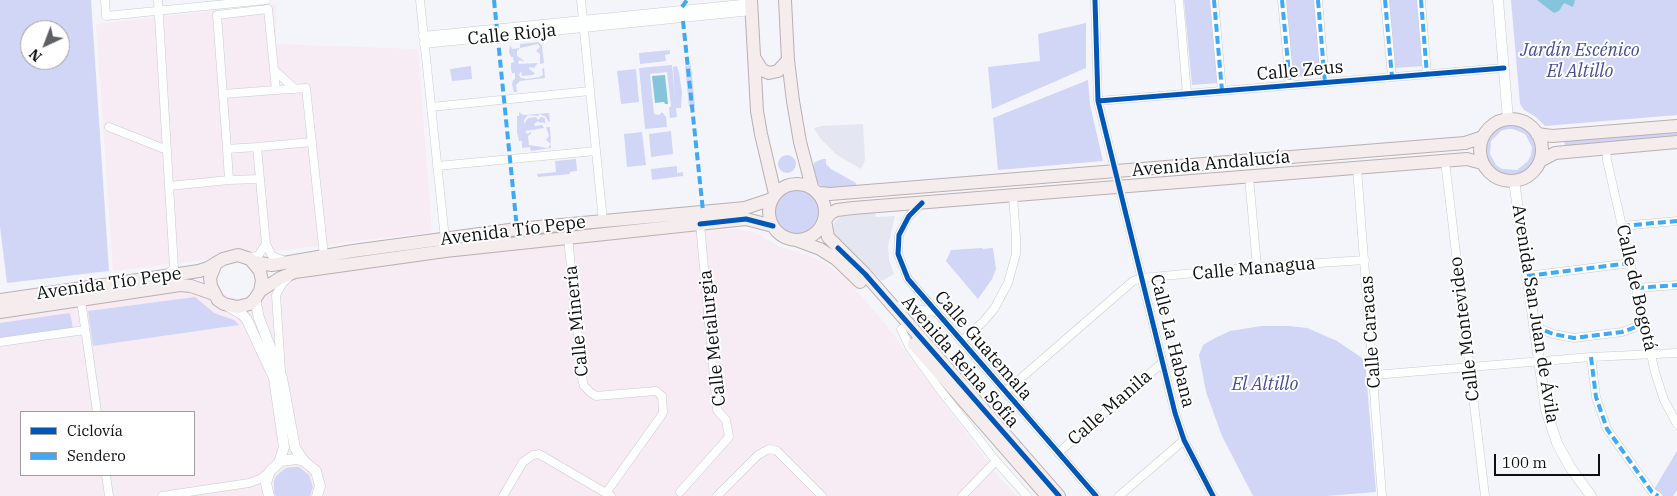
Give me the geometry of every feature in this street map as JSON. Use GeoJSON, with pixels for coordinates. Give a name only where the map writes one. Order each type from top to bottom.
{"type":"FeatureCollection","features":[{"type":"Feature","properties":{"kind":"main road"},"geometry":{"type":"LineString","coordinates":[[785,0],[788,60],[796,125],[816,190],[824,201],[826,211],[825,220],[821,228],[814,235],[796,240],[787,238],[779,233],[773,226],[770,218],[769,208],[774,197],[785,186],[794,184],[803,184],[816,190]]}},
{"type":"Feature","properties":{"kind":"main road"},"geometry":{"type":"LineString","coordinates":[[751,5],[760,130],[774,197]]}},
{"type":"Feature","properties":{"kind":"main road"},"geometry":{"type":"LineString","coordinates":[[754,57],[762,70],[769,73],[778,71],[788,60]]}},
{"type":"Feature","properties":{"kind":"main road"},"geometry":{"type":"LineString","coordinates":[[1508,119],[1519,120],[1528,125],[1537,134],[1541,142],[1542,153],[1540,161],[1533,172],[1525,178],[1504,181],[1495,178],[1487,171],[1479,153],[1482,137],[1498,121],[1508,119]]}},
{"type":"Feature","properties":{"kind":"main road"},"geometry":{"type":"LineString","coordinates":[[1537,134],[1552,136],[1677,126]]}},
{"type":"Feature","properties":{"kind":"main road","name":"Avenida Andalucía"},"geometry":{"type":"LineString","coordinates":[[816,190],[830,194],[1115,172],[1465,144],[1482,137]]}},
{"type":"Feature","properties":{"kind":"main road"},"geometry":{"type":"LineString","coordinates":[[1540,161],[1555,152],[1677,142]]}},
{"type":"Feature","properties":{"kind":"main road","name":"Avenida Andalucía"},"geometry":{"type":"LineString","coordinates":[[825,220],[831,214],[844,209],[1467,159],[1482,163]]}},
{"type":"Feature","properties":{"kind":"main road","name":"Avenida Tío Pepe"},"geometry":{"type":"LineString","coordinates":[[258,295],[292,267],[324,256],[603,220],[745,208],[774,197]]}},
{"type":"Feature","properties":{"kind":"main road","name":"Avenida Tío Pepe"},"geometry":{"type":"LineString","coordinates":[[250,259],[272,265],[292,267],[746,219],[773,226]]}},
{"type":"Feature","properties":{"kind":"main road","name":"Avenida Reina Sofía"},"geometry":{"type":"LineString","coordinates":[[825,220],[828,237],[858,267],[1059,496]]}},
{"type":"Feature","properties":{"kind":"main road","name":"Avenida Reina Sofía"},"geometry":{"type":"LineString","coordinates":[[796,240],[820,249],[846,267],[876,298],[1048,496]]}},
{"type":"Feature","properties":{"kind":"main road"},"geometry":{"type":"LineString","coordinates":[[230,256],[250,259],[260,270],[262,281],[258,295],[244,306],[237,307],[224,304],[214,294],[211,286],[210,278],[216,263],[230,256]]}},
{"type":"Feature","properties":{"kind":"main road","name":"Avenida Tío Pepe"},"geometry":{"type":"LineString","coordinates":[[0,300],[163,277],[179,271],[199,271],[216,263]]}},
{"type":"Feature","properties":{"kind":"main road","name":"Avenida Tío Pepe"},"geometry":{"type":"LineString","coordinates":[[0,312],[180,285],[191,286],[214,294]]}},
{"type":"Feature","properties":{"kind":"street"},"geometry":{"type":"LineString","coordinates":[[105,0],[106,16],[266,0]]}},
{"type":"Feature","properties":{"kind":"street"},"geometry":{"type":"LineString","coordinates":[[158,0],[169,186],[179,271]]}},
{"type":"Feature","properties":{"kind":"street"},"geometry":{"type":"LineString","coordinates":[[420,0],[445,239]]}},
{"type":"Feature","properties":{"kind":"street"},"geometry":{"type":"LineString","coordinates":[[581,0],[603,220]]}},
{"type":"Feature","properties":{"kind":"street","name":"Calle La Habana"},"geometry":{"type":"LineString","coordinates":[[1095,0],[1098,101],[1162,363],[1184,440],[1213,496]]}},
{"type":"Feature","properties":{"kind":"street"},"geometry":{"type":"LineString","coordinates":[[1179,0],[1187,94]]}},
{"type":"Feature","properties":{"kind":"street"},"geometry":{"type":"LineString","coordinates":[[1214,0],[1222,91]]}},
{"type":"Feature","properties":{"kind":"street"},"geometry":{"type":"LineString","coordinates":[[1282,0],[1290,85]]}},
{"type":"Feature","properties":{"kind":"street"},"geometry":{"type":"LineString","coordinates":[[1318,0],[1325,83]]}},
{"type":"Feature","properties":{"kind":"street"},"geometry":{"type":"LineString","coordinates":[[1385,0],[1392,77]]}},
{"type":"Feature","properties":{"kind":"street"},"geometry":{"type":"LineString","coordinates":[[1421,0],[1427,75]]}},
{"type":"Feature","properties":{"kind":"street"},"geometry":{"type":"LineString","coordinates":[[1498,0],[1508,119]]}},
{"type":"Feature","properties":{"kind":"street","name":"Calle Rioja"},"geometry":{"type":"LineString","coordinates":[[424,40],[751,5]]}},
{"type":"Feature","properties":{"kind":"street"},"geometry":{"type":"LineString","coordinates":[[229,180],[217,15],[268,9],[276,90]]}},
{"type":"Feature","properties":{"kind":"street","name":"Calle Zeus"},"geometry":{"type":"LineString","coordinates":[[1098,101],[1504,68]]}},
{"type":"Feature","properties":{"kind":"street"},"geometry":{"type":"LineString","coordinates":[[274,70],[296,89]]}},
{"type":"Feature","properties":{"kind":"street"},"geometry":{"type":"LineString","coordinates":[[223,94],[306,88],[324,256]]}},
{"type":"Feature","properties":{"kind":"street"},"geometry":{"type":"LineString","coordinates":[[431,107],[590,91]]}},
{"type":"Feature","properties":{"kind":"street"},"geometry":{"type":"LineString","coordinates":[[109,127],[167,150]]}},
{"type":"Feature","properties":{"kind":"street"},"geometry":{"type":"LineString","coordinates":[[227,149],[312,142]]}},
{"type":"Feature","properties":{"kind":"street"},"geometry":{"type":"LineString","coordinates":[[257,147],[266,244],[272,256],[292,267],[276,295],[282,378],[294,448],[304,461],[316,471],[319,478],[320,494]]}},
{"type":"Feature","properties":{"kind":"street","name":"Calle de Bogotá"},"geometry":{"type":"LineString","coordinates":[[1606,148],[1607,160],[1651,355],[1664,400],[1677,424]]}},
{"type":"Feature","properties":{"kind":"street"},"geometry":{"type":"LineString","coordinates":[[437,166],[596,150]]}},
{"type":"Feature","properties":{"kind":"street","name":"Calle Montevideo"},"geometry":{"type":"LineString","coordinates":[[1444,161],[1485,496]]}},
{"type":"Feature","properties":{"kind":"street","name":"Calle Caracas"},"geometry":{"type":"LineString","coordinates":[[1357,168],[1382,496]]}},
{"type":"Feature","properties":{"kind":"street"},"geometry":{"type":"LineString","coordinates":[[1249,177],[1257,267]]}},
{"type":"Feature","properties":{"kind":"street"},"geometry":{"type":"LineString","coordinates":[[169,186],[260,179]]}},
{"type":"Feature","properties":{"kind":"street","name":"Avenida San Juan de Ávila"},"geometry":{"type":"LineString","coordinates":[[1514,181],[1543,394],[1551,427],[1570,467],[1592,496]]}},
{"type":"Feature","properties":{"kind":"street"},"geometry":{"type":"LineString","coordinates":[[961,341],[994,309],[1008,283],[1016,254],[1013,196]]}},
{"type":"Feature","properties":{"kind":"street","name":"Calle Guatemala"},"geometry":{"type":"LineString","coordinates":[[922,203],[909,216],[901,230],[898,254],[908,279],[1096,496]]}},
{"type":"Feature","properties":{"kind":"street"},"geometry":{"type":"LineString","coordinates":[[1622,226],[1677,221]]}},
{"type":"Feature","properties":{"kind":"street","name":"Calle Metalurgia"},"geometry":{"type":"LineString","coordinates":[[680,492],[729,437],[726,420],[717,410],[700,224]]}},
{"type":"Feature","properties":{"kind":"street","name":"Calle Minería"},"geometry":{"type":"LineString","coordinates":[[568,237],[584,386],[596,396],[656,391],[662,396],[663,412],[661,416],[608,494]]}},
{"type":"Feature","properties":{"kind":"street"},"geometry":{"type":"LineString","coordinates":[[250,259],[258,256],[266,244]]}},
{"type":"Feature","properties":{"kind":"street","name":"Calle Managua"},"geometry":{"type":"LineString","coordinates":[[1005,392],[1133,281],[1142,278],[1257,267],[1365,260]]}},
{"type":"Feature","properties":{"kind":"street"},"geometry":{"type":"LineString","coordinates":[[1527,276],[1631,263]]}},
{"type":"Feature","properties":{"kind":"street"},"geometry":{"type":"LineString","coordinates":[[1636,288],[1677,285]]}},
{"type":"Feature","properties":{"kind":"street"},"geometry":{"type":"LineString","coordinates":[[258,295],[259,318],[282,378]]}},
{"type":"Feature","properties":{"kind":"street"},"geometry":{"type":"LineString","coordinates":[[81,300],[97,411]]}},
{"type":"Feature","properties":{"kind":"street"},"geometry":{"type":"LineString","coordinates":[[224,304],[240,312],[247,320],[274,378],[284,447],[279,463]]}},
{"type":"Feature","properties":{"kind":"street","name":"Calle Guatemala"},"geometry":{"type":"LineString","coordinates":[[890,304],[935,312]]}},
{"type":"Feature","properties":{"kind":"street"},"geometry":{"type":"LineString","coordinates":[[1534,326],[1553,334],[1574,338],[1596,337],[1622,332],[1644,324]]}},
{"type":"Feature","properties":{"kind":"street"},"geometry":{"type":"LineString","coordinates":[[901,329],[910,348],[996,461],[1027,496]]}},
{"type":"Feature","properties":{"kind":"street"},"geometry":{"type":"LineString","coordinates":[[0,342],[85,330]]}},
{"type":"Feature","properties":{"kind":"street"},"geometry":{"type":"LineString","coordinates":[[1374,375],[1591,356],[1677,353]]}},
{"type":"Feature","properties":{"kind":"street"},"geometry":{"type":"LineString","coordinates":[[1591,356],[1596,397],[1607,429],[1652,492],[1658,496]]}},
{"type":"Feature","properties":{"kind":"street","name":"Calle Manila"},"geometry":{"type":"LineString","coordinates":[[1058,453],[1162,363]]}},
{"type":"Feature","properties":{"kind":"street"},"geometry":{"type":"LineString","coordinates":[[1119,496],[1184,440]]}},
{"type":"Feature","properties":{"kind":"street"},"geometry":{"type":"LineString","coordinates":[[716,496],[758,454],[769,449],[777,451],[822,496]]}},
{"type":"Feature","properties":{"kind":"street"},"geometry":{"type":"LineString","coordinates":[[504,496],[523,462],[532,455],[539,454],[608,494]]}},
{"type":"Feature","properties":{"kind":"street"},"geometry":{"type":"LineString","coordinates":[[162,496],[249,483],[260,478],[287,459],[296,458],[304,461]]}},
{"type":"Feature","properties":{"kind":"street"},"geometry":{"type":"LineString","coordinates":[[962,496],[996,461]]}},
{"type":"Feature","properties":{"kind":"street"},"geometry":{"type":"LineString","coordinates":[[269,496],[266,483],[270,471]]}},
{"type":"Feature","properties":{"kind":"street"},"geometry":{"type":"LineString","coordinates":[[106,476],[109,496]]}},
{"type":"Feature","properties":{"kind":"shaded area"},"geometry":{"type":"Polygon","coordinates":[[[1537,0],[1575,0],[1573,7],[1564,3],[1559,11],[1554,13],[1537,0]]]}},
{"type":"Feature","properties":{"kind":"shaded area"},"geometry":{"type":"Polygon","coordinates":[[[276,4],[276,44],[418,49],[432,232],[113,271],[96,24],[276,4]]]}},
{"type":"Feature","properties":{"kind":"shaded area"},"geometry":{"type":"Polygon","coordinates":[[[665,75],[668,104],[664,102],[655,103],[652,76],[665,75]]]}},
{"type":"Feature","properties":{"kind":"shaded area"},"geometry":{"type":"Polygon","coordinates":[[[863,124],[865,160],[861,169],[837,155],[820,138],[814,128],[821,126],[863,124]]]}},
{"type":"Feature","properties":{"kind":"shaded area"},"geometry":{"type":"Polygon","coordinates":[[[875,213],[876,217],[895,216],[888,246],[889,260],[894,274],[882,281],[833,232],[834,223],[841,216],[875,213]]]}},
{"type":"Feature","properties":{"kind":"shaded area"},"geometry":{"type":"Polygon","coordinates":[[[737,229],[754,232],[778,246],[825,262],[848,281],[883,321],[999,477],[1018,496],[0,496],[0,316],[219,287],[228,297],[240,299],[249,295],[254,289],[256,280],[355,265],[570,239],[737,229]]]}},
{"type":"Feature","properties":{"kind":"green space"},"geometry":{"type":"Polygon","coordinates":[[[0,0],[91,0],[109,271],[7,283],[0,227],[0,0]]]}},
{"type":"Feature","properties":{"kind":"green space"},"geometry":{"type":"Polygon","coordinates":[[[1184,0],[1211,0],[1218,83],[1192,85],[1184,0]]]}},
{"type":"Feature","properties":{"kind":"green space"},"geometry":{"type":"Polygon","coordinates":[[[1285,0],[1314,0],[1321,75],[1292,77],[1285,0]]]}},
{"type":"Feature","properties":{"kind":"green space"},"geometry":{"type":"Polygon","coordinates":[[[1388,0],[1418,0],[1423,66],[1394,68],[1388,0]]]}},
{"type":"Feature","properties":{"kind":"green space","name":"Jardín Escénico El Altillo"},"geometry":{"type":"Polygon","coordinates":[[[1511,0],[1677,0],[1677,115],[1545,126],[1536,117],[1524,110],[1520,104],[1511,0]]]}},
{"type":"Feature","properties":{"kind":"green space"},"geometry":{"type":"Polygon","coordinates":[[[1086,23],[1086,68],[992,109],[988,67],[1040,61],[1038,34],[1086,23]]]}},
{"type":"Feature","properties":{"kind":"green space"},"geometry":{"type":"Polygon","coordinates":[[[539,42],[542,46],[544,63],[540,64],[540,54],[536,51],[540,47],[538,44],[520,48],[520,44],[539,42]]]}},
{"type":"Feature","properties":{"kind":"green space"},"geometry":{"type":"Polygon","coordinates":[[[510,45],[512,49],[520,48],[517,51],[517,56],[524,62],[520,60],[519,64],[538,63],[534,68],[529,67],[535,73],[533,75],[522,76],[521,71],[519,75],[521,78],[539,77],[543,75],[542,69],[544,68],[545,78],[520,81],[516,85],[517,92],[514,92],[512,84],[515,79],[515,73],[512,73],[511,70],[511,63],[514,62],[513,57],[509,53],[510,45]]]}},
{"type":"Feature","properties":{"kind":"green space"},"geometry":{"type":"Polygon","coordinates":[[[670,50],[670,54],[665,55],[666,61],[640,64],[639,53],[670,50]]]}},
{"type":"Feature","properties":{"kind":"green space"},"geometry":{"type":"Polygon","coordinates":[[[672,65],[675,98],[673,67],[677,66],[679,73],[682,92],[681,108],[676,108],[677,117],[670,118],[669,108],[671,106],[667,72],[650,74],[654,114],[659,115],[662,112],[666,117],[667,127],[645,129],[639,68],[672,65]]]}},
{"type":"Feature","properties":{"kind":"green space"},"geometry":{"type":"Polygon","coordinates":[[[691,65],[695,106],[689,107],[685,66],[691,65]]]}},
{"type":"Feature","properties":{"kind":"green space"},"geometry":{"type":"Polygon","coordinates":[[[471,66],[472,79],[452,81],[450,69],[471,66]]]}},
{"type":"Feature","properties":{"kind":"green space"},"geometry":{"type":"Polygon","coordinates":[[[636,69],[639,102],[621,104],[617,71],[636,69]]]}},
{"type":"Feature","properties":{"kind":"green space"},"geometry":{"type":"Polygon","coordinates":[[[1088,80],[1090,105],[1103,161],[998,170],[993,118],[1088,80]]]}},
{"type":"Feature","properties":{"kind":"green space"},"geometry":{"type":"Polygon","coordinates":[[[519,112],[523,115],[549,113],[550,122],[546,117],[540,114],[538,116],[528,115],[524,120],[524,124],[528,118],[536,117],[538,120],[541,117],[545,118],[545,124],[538,121],[534,124],[535,126],[542,125],[544,128],[525,131],[527,134],[531,132],[528,136],[529,145],[548,148],[551,144],[551,148],[531,151],[530,147],[522,148],[522,141],[519,141],[517,132],[517,116],[519,116],[519,112]]]}},
{"type":"Feature","properties":{"kind":"green space"},"geometry":{"type":"Polygon","coordinates":[[[1514,125],[1528,131],[1536,147],[1532,164],[1526,170],[1518,174],[1509,175],[1493,169],[1486,155],[1485,147],[1487,139],[1498,128],[1514,125]],[[1513,129],[1501,131],[1491,141],[1490,154],[1496,165],[1502,169],[1517,170],[1528,161],[1531,155],[1532,147],[1525,134],[1513,129]]]}},
{"type":"Feature","properties":{"kind":"green space"},"geometry":{"type":"Polygon","coordinates":[[[546,127],[550,127],[551,144],[546,140],[549,136],[546,127]]]}},
{"type":"Feature","properties":{"kind":"green space"},"geometry":{"type":"Polygon","coordinates":[[[671,131],[673,154],[651,157],[649,134],[671,131]]]}},
{"type":"Feature","properties":{"kind":"green space"},"geometry":{"type":"Polygon","coordinates":[[[1677,131],[1677,137],[1565,146],[1564,140],[1677,131]]]}},
{"type":"Feature","properties":{"kind":"green space"},"geometry":{"type":"Polygon","coordinates":[[[642,132],[646,165],[627,167],[624,134],[642,132]]]}},
{"type":"Feature","properties":{"kind":"green space"},"geometry":{"type":"Polygon","coordinates":[[[787,155],[793,158],[796,164],[793,170],[787,173],[781,170],[778,164],[781,158],[787,155]]]}},
{"type":"Feature","properties":{"kind":"green space"},"geometry":{"type":"Polygon","coordinates":[[[576,159],[577,171],[570,172],[570,174],[538,177],[537,174],[556,172],[555,161],[576,159]]]}},
{"type":"Feature","properties":{"kind":"green space"},"geometry":{"type":"Polygon","coordinates":[[[826,159],[826,164],[831,169],[856,183],[857,188],[825,190],[816,181],[812,169],[815,162],[826,159]]]}},
{"type":"Feature","properties":{"kind":"green space"},"geometry":{"type":"Polygon","coordinates":[[[677,166],[677,173],[683,172],[683,176],[652,180],[651,169],[677,166]]]}},
{"type":"Feature","properties":{"kind":"green space"},"geometry":{"type":"Polygon","coordinates":[[[793,190],[801,190],[813,196],[819,212],[813,228],[801,234],[793,234],[781,228],[775,216],[775,208],[781,196],[793,190]]]}},
{"type":"Feature","properties":{"kind":"green space"},"geometry":{"type":"Polygon","coordinates":[[[993,248],[996,269],[992,279],[978,299],[946,261],[951,250],[993,248]]]}},
{"type":"Feature","properties":{"kind":"green space"},"geometry":{"type":"Polygon","coordinates":[[[195,297],[214,313],[234,320],[239,325],[93,346],[88,311],[195,297]]]}},
{"type":"Feature","properties":{"kind":"green space"},"geometry":{"type":"Polygon","coordinates":[[[70,313],[73,328],[0,338],[0,323],[70,313]]]}},
{"type":"Feature","properties":{"kind":"green space","name":"El Altillo"},"geometry":{"type":"Polygon","coordinates":[[[1261,326],[1307,328],[1337,341],[1365,360],[1376,492],[1326,496],[1253,496],[1222,436],[1206,392],[1199,355],[1203,345],[1217,337],[1230,331],[1261,326]]]}},
{"type":"Feature","properties":{"kind":"green space"},"geometry":{"type":"Polygon","coordinates":[[[1677,451],[1677,490],[1673,496],[1661,496],[1653,491],[1677,451]]]}},
{"type":"Feature","properties":{"kind":"green space"},"geometry":{"type":"Polygon","coordinates":[[[299,467],[309,475],[313,487],[310,496],[276,496],[274,493],[274,481],[276,476],[286,468],[299,467]]]}},
{"type":"Feature","properties":{"kind":"marked path"},"geometry":{"type":"LineString","coordinates":[[494,0],[517,229]]}},
{"type":"Feature","properties":{"kind":"marked path"},"geometry":{"type":"LineString","coordinates":[[682,7],[687,0]]}},
{"type":"Feature","properties":{"kind":"marked path"},"geometry":{"type":"LineString","coordinates":[[1214,0],[1222,91]]}},
{"type":"Feature","properties":{"kind":"marked path"},"geometry":{"type":"LineString","coordinates":[[1282,0],[1290,85]]}},
{"type":"Feature","properties":{"kind":"marked path"},"geometry":{"type":"LineString","coordinates":[[1318,0],[1325,83]]}},
{"type":"Feature","properties":{"kind":"marked path"},"geometry":{"type":"LineString","coordinates":[[1385,0],[1392,77]]}},
{"type":"Feature","properties":{"kind":"marked path"},"geometry":{"type":"LineString","coordinates":[[1421,0],[1427,75]]}},
{"type":"Feature","properties":{"kind":"marked path"},"geometry":{"type":"LineString","coordinates":[[683,21],[703,211]]}},
{"type":"Feature","properties":{"kind":"marked path"},"geometry":{"type":"LineString","coordinates":[[1622,226],[1677,221]]}},
{"type":"Feature","properties":{"kind":"marked path"},"geometry":{"type":"LineString","coordinates":[[1527,276],[1631,263]]}},
{"type":"Feature","properties":{"kind":"marked path"},"geometry":{"type":"LineString","coordinates":[[1636,288],[1677,285]]}},
{"type":"Feature","properties":{"kind":"marked path"},"geometry":{"type":"LineString","coordinates":[[1534,326],[1553,334],[1574,338],[1622,332],[1644,324]]}},
{"type":"Feature","properties":{"kind":"marked path"},"geometry":{"type":"LineString","coordinates":[[1591,357],[1596,397],[1607,429],[1652,492],[1658,496]]}},
{"type":"Feature","properties":{"kind":"cycle path"},"geometry":{"type":"LineString","coordinates":[[1095,0],[1098,101],[1175,413],[1184,440],[1213,496]]}},
{"type":"Feature","properties":{"kind":"cycle path"},"geometry":{"type":"LineString","coordinates":[[1098,101],[1504,68]]}},
{"type":"Feature","properties":{"kind":"cycle path"},"geometry":{"type":"LineString","coordinates":[[922,203],[909,216],[899,235],[898,254],[908,279],[1096,496]]}},
{"type":"Feature","properties":{"kind":"cycle path"},"geometry":{"type":"LineString","coordinates":[[700,224],[746,219],[773,226]]}},
{"type":"Feature","properties":{"kind":"cycle path"},"geometry":{"type":"LineString","coordinates":[[838,248],[865,274],[1059,496]]}}]}
